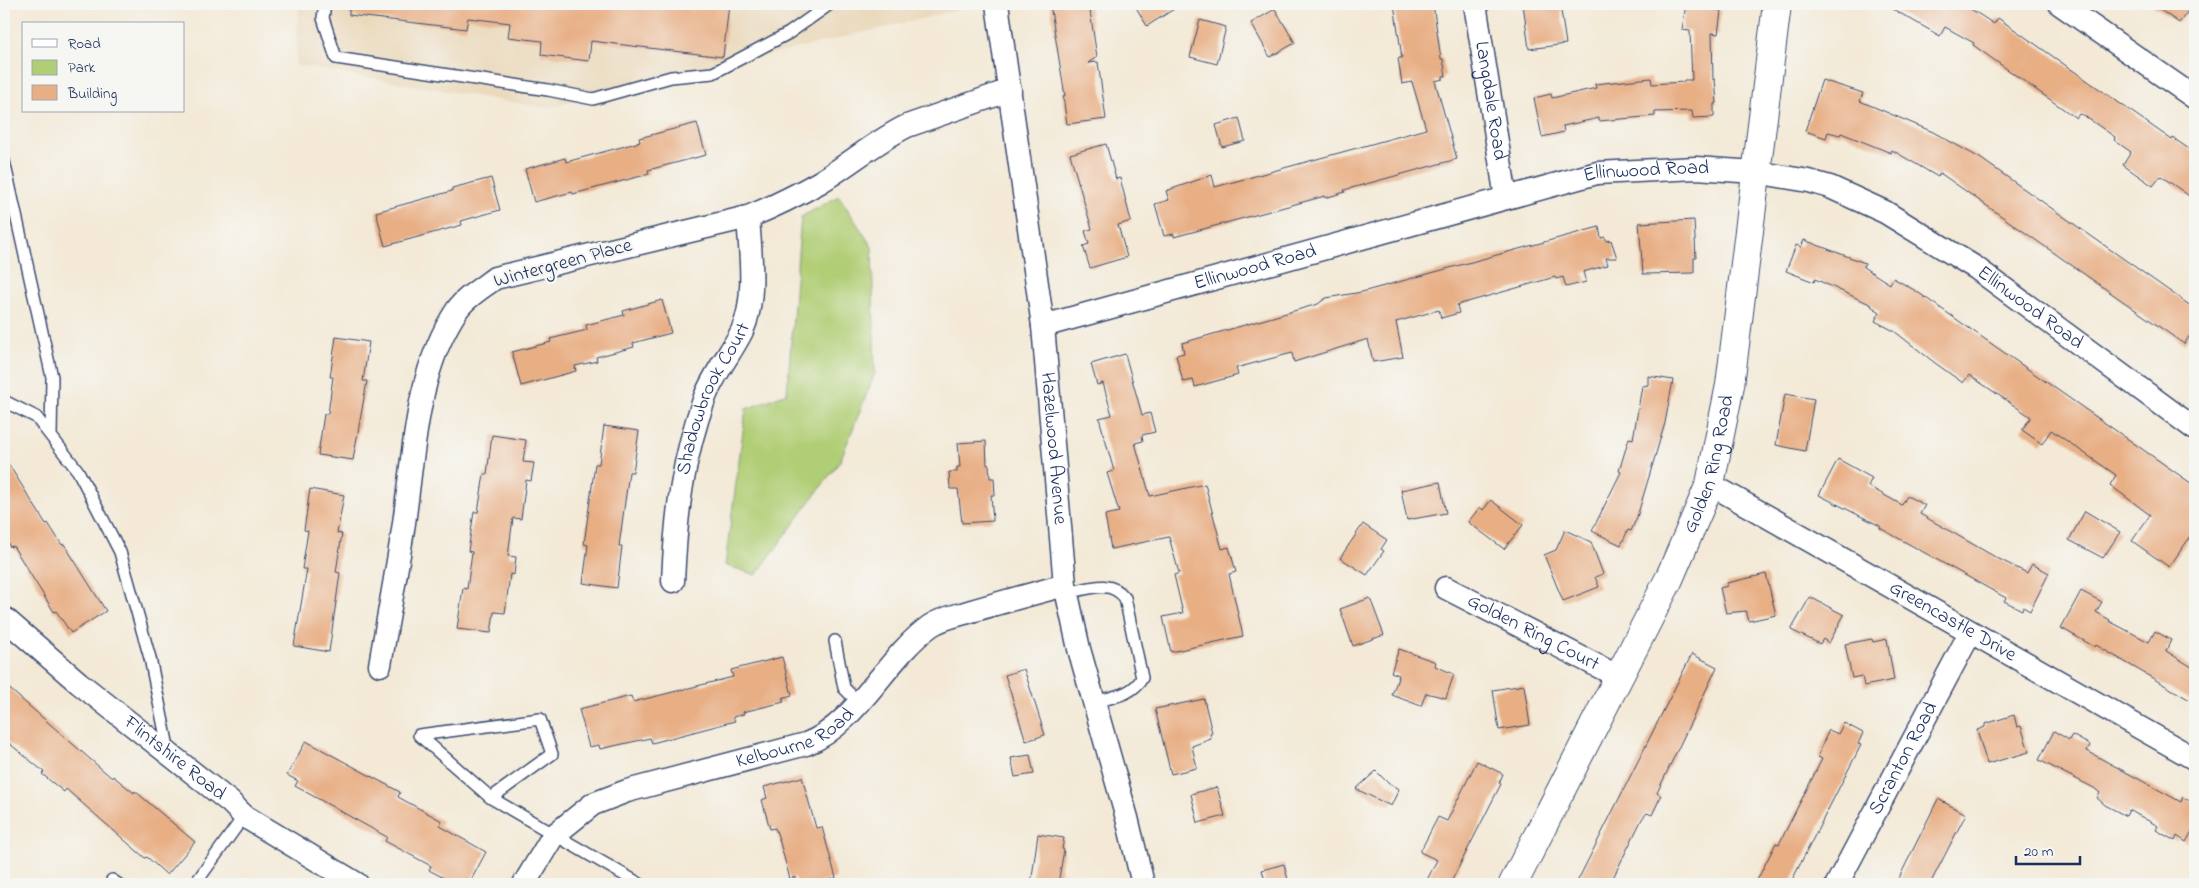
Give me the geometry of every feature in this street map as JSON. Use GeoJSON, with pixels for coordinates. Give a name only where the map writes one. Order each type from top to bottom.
{"type":"FeatureCollection","features":[{"type":"Feature","properties":{"kind":"street","name":"Hazelwood Avenue"},"geometry":{"type":"LineString","coordinates":[[997,4],[1043,326],[1066,589],[1143,884]]}},
{"type":"Feature","properties":{"kind":"street","name":"Langdale Road"},"geometry":{"type":"LineString","coordinates":[[1475,4],[1506,198]]}},
{"type":"Feature","properties":{"kind":"street","name":"Golden Ring Road"},"geometry":{"type":"LineString","coordinates":[[1513,884],[1670,578],[1710,484],[1730,385],[1776,4]]}},
{"type":"Feature","properties":{"kind":"street"},"geometry":{"type":"LineString","coordinates":[[2060,4],[2195,98]]}},
{"type":"Feature","properties":{"kind":"street","name":"Wintergreen Place"},"geometry":{"type":"LineString","coordinates":[[380,665],[404,526],[419,417],[428,374],[443,335],[458,309],[473,294],[495,278],[748,217],[781,203],[821,181],[900,130],[1010,90]]}},
{"type":"Feature","properties":{"kind":"street","name":"Ellinwood Road"},"geometry":{"type":"LineString","coordinates":[[1043,326],[1580,177],[1615,171],[1696,168],[1755,172],[1809,180],[1830,187],[1906,224],[1976,268],[2195,428]]}},
{"type":"Feature","properties":{"kind":"street","name":"Shadowbrook Court"},"geometry":{"type":"LineString","coordinates":[[673,581],[675,530],[686,457],[706,395],[742,329],[751,290],[748,217]]}},
{"type":"Feature","properties":{"kind":"street","name":"Greencastle Drive"},"geometry":{"type":"LineString","coordinates":[[1710,484],[2195,759]]}},
{"type":"Feature","properties":{"kind":"street","name":"Golden Ring Court"},"geometry":{"type":"LineString","coordinates":[[1446,588],[1619,677]]}},
{"type":"Feature","properties":{"kind":"street","name":"Kelbourne Road"},"geometry":{"type":"LineString","coordinates":[[524,884],[553,836],[593,804],[606,798],[820,739],[832,730],[901,654],[932,624],[986,606],[1066,589]]}},
{"type":"Feature","properties":{"kind":"street","name":"Flintshire Road"},"geometry":{"type":"LineString","coordinates":[[4,618],[79,683],[230,802],[244,816],[357,884]]}},
{"type":"Feature","properties":{"kind":"street","name":"Scranton Road"},"geometry":{"type":"LineString","coordinates":[[1837,884],[1970,633]]}},
{"type":"Feature","properties":{"kind":"lane"},"geometry":{"type":"LineString","coordinates":[[325,4],[323,18],[336,58],[548,90],[593,99],[671,77],[713,73],[789,33],[830,4]]}},
{"type":"Feature","properties":{"kind":"lane"},"geometry":{"type":"LineString","coordinates":[[4,162],[52,377],[51,436]]}},
{"type":"Feature","properties":{"kind":"lane"},"geometry":{"type":"LineString","coordinates":[[4,401],[36,417],[78,471],[120,552],[150,658],[169,754]]}},
{"type":"Feature","properties":{"kind":"lane"},"geometry":{"type":"LineString","coordinates":[[1066,589],[1109,585],[1120,590],[1125,598],[1142,678],[1138,686],[1130,691],[1094,702]]}},
{"type":"Feature","properties":{"kind":"lane"},"geometry":{"type":"LineString","coordinates":[[835,641],[844,688],[858,702]]}},
{"type":"Feature","properties":{"kind":"lane"},"geometry":{"type":"LineString","coordinates":[[491,798],[552,754],[540,719],[419,735],[491,798],[553,836],[640,884]]}},
{"type":"Feature","properties":{"kind":"lane"},"geometry":{"type":"LineString","coordinates":[[196,884],[244,816]]}},
{"type":"Feature","properties":{"kind":"shaded area"},"geometry":{"type":"Polygon","coordinates":[[[299,4],[970,4],[971,7],[546,108],[295,65],[299,4]]]}},
{"type":"Feature","properties":{"kind":"green space"},"geometry":{"type":"Polygon","coordinates":[[[839,196],[872,247],[875,373],[840,461],[756,575],[725,565],[746,409],[787,393],[801,217],[839,196]]]}},
{"type":"Feature","properties":{"kind":"building"},"geometry":{"type":"Polygon","coordinates":[[[349,4],[729,4],[723,57],[591,41],[589,61],[541,55],[542,41],[508,37],[510,23],[468,18],[466,29],[349,15],[349,4]]]}},
{"type":"Feature","properties":{"kind":"building"},"geometry":{"type":"Polygon","coordinates":[[[1050,4],[1089,4],[1097,57],[1088,63],[1098,62],[1106,119],[1067,124],[1063,96],[1065,96],[1050,4]]]}},
{"type":"Feature","properties":{"kind":"building"},"geometry":{"type":"Polygon","coordinates":[[[1134,4],[1182,4],[1147,26],[1134,4]]]}},
{"type":"Feature","properties":{"kind":"building"},"geometry":{"type":"Polygon","coordinates":[[[1394,4],[1433,4],[1441,59],[1443,59],[1446,76],[1435,81],[1457,159],[1344,190],[1345,192],[1325,198],[1325,196],[1174,237],[1174,234],[1164,236],[1155,204],[1169,200],[1166,191],[1212,175],[1215,187],[1426,129],[1412,82],[1402,84],[1398,58],[1402,58],[1394,4]]]}},
{"type":"Feature","properties":{"kind":"building"},"geometry":{"type":"Polygon","coordinates":[[[1523,4],[1560,4],[1566,44],[1529,49],[1523,4]]]}},
{"type":"Feature","properties":{"kind":"building"},"geometry":{"type":"Polygon","coordinates":[[[1686,4],[1714,5],[1713,9],[1721,11],[1718,34],[1712,33],[1713,80],[1715,79],[1717,103],[1714,104],[1714,117],[1693,118],[1692,111],[1655,112],[1655,116],[1599,121],[1599,118],[1563,126],[1564,132],[1542,137],[1534,98],[1551,94],[1552,98],[1596,88],[1595,84],[1651,78],[1652,84],[1692,80],[1690,31],[1682,30],[1686,4]]]}},
{"type":"Feature","properties":{"kind":"building"},"geometry":{"type":"Polygon","coordinates":[[[1884,4],[1963,4],[1994,24],[1998,18],[2172,140],[2173,138],[2195,153],[2195,200],[2161,176],[2153,186],[2123,165],[2131,152],[2114,140],[2115,137],[2083,115],[2079,114],[2076,118],[1973,45],[1974,43],[1945,27],[1940,36],[1884,4]]]}},
{"type":"Feature","properties":{"kind":"building"},"geometry":{"type":"Polygon","coordinates":[[[2152,4],[2193,4],[2179,23],[2152,4]]]}},
{"type":"Feature","properties":{"kind":"building"},"geometry":{"type":"Polygon","coordinates":[[[1275,9],[1295,43],[1270,57],[1251,23],[1275,9]]]}},
{"type":"Feature","properties":{"kind":"building"},"geometry":{"type":"Polygon","coordinates":[[[1200,20],[1226,27],[1217,64],[1190,57],[1200,20]]]}},
{"type":"Feature","properties":{"kind":"building"},"geometry":{"type":"Polygon","coordinates":[[[1822,80],[1863,93],[1860,101],[1933,132],[1980,158],[2195,309],[2195,328],[2184,344],[1940,173],[1938,177],[1892,150],[1891,153],[1841,133],[1840,135],[1828,132],[1826,138],[1805,131],[1822,80]]]}},
{"type":"Feature","properties":{"kind":"building"},"geometry":{"type":"Polygon","coordinates":[[[1239,118],[1245,141],[1222,147],[1216,125],[1239,118]]]}},
{"type":"Feature","properties":{"kind":"building"},"geometry":{"type":"Polygon","coordinates":[[[697,123],[706,155],[648,170],[649,174],[534,202],[525,169],[565,158],[566,162],[640,142],[639,138],[697,123]]]}},
{"type":"Feature","properties":{"kind":"building"},"geometry":{"type":"Polygon","coordinates":[[[1106,144],[1116,179],[1120,178],[1131,221],[1118,225],[1127,257],[1090,268],[1083,246],[1089,244],[1085,231],[1092,229],[1070,154],[1106,144]]]}},
{"type":"Feature","properties":{"kind":"building"},"geometry":{"type":"Polygon","coordinates":[[[491,178],[500,210],[461,221],[462,225],[385,246],[376,212],[491,178]]]}},
{"type":"Feature","properties":{"kind":"building"},"geometry":{"type":"Polygon","coordinates":[[[1694,220],[1696,258],[1694,258],[1694,273],[1643,274],[1639,223],[1694,220]]]}},
{"type":"Feature","properties":{"kind":"building"},"geometry":{"type":"Polygon","coordinates":[[[1599,227],[1601,238],[1605,237],[1606,241],[1611,240],[1617,258],[1606,258],[1608,265],[1583,272],[1586,282],[1566,287],[1563,277],[1556,279],[1555,277],[1457,305],[1459,313],[1441,318],[1439,310],[1396,322],[1403,357],[1373,362],[1368,339],[1294,362],[1292,353],[1236,368],[1238,375],[1195,387],[1193,380],[1183,382],[1176,355],[1184,353],[1182,343],[1318,304],[1326,298],[1362,292],[1599,227]]]}},
{"type":"Feature","properties":{"kind":"building"},"geometry":{"type":"Polygon","coordinates":[[[1804,240],[1865,263],[1863,267],[1890,284],[1893,278],[1916,291],[2195,486],[2195,530],[2169,567],[2132,541],[2150,515],[2110,485],[2116,475],[2051,430],[2042,444],[2022,430],[2031,417],[1969,375],[1963,383],[1894,331],[1875,321],[1880,312],[1872,305],[1815,279],[1814,282],[1786,271],[1796,245],[1801,247],[1804,240]]]}},
{"type":"Feature","properties":{"kind":"building"},"geometry":{"type":"Polygon","coordinates":[[[662,300],[671,333],[633,343],[634,347],[596,357],[597,361],[575,366],[576,371],[521,386],[512,352],[551,342],[550,339],[587,330],[586,325],[624,315],[623,311],[662,300]]]}},
{"type":"Feature","properties":{"kind":"building"},"geometry":{"type":"Polygon","coordinates":[[[336,337],[369,342],[363,381],[367,381],[353,460],[318,455],[324,414],[328,414],[333,377],[330,377],[336,337]]]}},
{"type":"Feature","properties":{"kind":"building"},"geometry":{"type":"Polygon","coordinates":[[[1125,354],[1142,415],[1150,413],[1155,432],[1142,435],[1143,441],[1135,443],[1150,496],[1205,484],[1222,549],[1229,547],[1236,572],[1229,574],[1243,636],[1171,652],[1163,617],[1183,613],[1174,575],[1179,573],[1169,537],[1111,549],[1105,515],[1119,512],[1107,473],[1114,471],[1099,418],[1112,415],[1103,383],[1097,385],[1091,364],[1125,354]]]}},
{"type":"Feature","properties":{"kind":"building"},"geometry":{"type":"Polygon","coordinates":[[[1648,376],[1673,380],[1665,423],[1637,517],[1631,531],[1628,530],[1621,545],[1592,531],[1621,472],[1619,471],[1629,438],[1633,439],[1642,386],[1648,385],[1648,376]]]}},
{"type":"Feature","properties":{"kind":"building"},"geometry":{"type":"Polygon","coordinates":[[[1785,394],[1814,399],[1805,451],[1776,445],[1785,394]]]}},
{"type":"Feature","properties":{"kind":"building"},"geometry":{"type":"Polygon","coordinates":[[[604,426],[639,431],[633,472],[629,472],[619,546],[622,546],[617,588],[583,583],[588,545],[584,544],[595,464],[599,464],[604,426]]]}},
{"type":"Feature","properties":{"kind":"building"},"geometry":{"type":"Polygon","coordinates":[[[492,435],[526,440],[523,462],[534,463],[531,481],[526,480],[521,519],[513,518],[508,556],[516,557],[514,575],[510,574],[505,613],[494,612],[491,633],[457,629],[463,588],[467,589],[472,552],[468,551],[474,512],[478,512],[484,474],[487,474],[492,435]]]}},
{"type":"Feature","properties":{"kind":"building"},"geometry":{"type":"Polygon","coordinates":[[[986,441],[987,465],[989,465],[990,478],[994,478],[995,495],[991,495],[993,521],[962,523],[958,489],[950,489],[949,472],[957,472],[957,467],[960,467],[958,443],[986,441]]]}},
{"type":"Feature","properties":{"kind":"building"},"geometry":{"type":"Polygon","coordinates":[[[4,457],[46,524],[48,523],[62,545],[64,544],[106,611],[71,633],[56,611],[54,612],[13,546],[10,547],[4,537],[4,457]]]}},
{"type":"Feature","properties":{"kind":"building"},"geometry":{"type":"Polygon","coordinates":[[[1838,459],[1872,478],[1868,486],[1902,505],[1907,496],[1925,505],[1920,514],[1997,558],[2027,573],[2032,564],[2049,573],[2030,611],[2023,607],[2022,610],[2004,601],[2006,598],[1880,528],[1880,526],[1819,495],[1838,459]]]}},
{"type":"Feature","properties":{"kind":"building"},"geometry":{"type":"Polygon","coordinates":[[[1440,482],[1446,513],[1407,520],[1401,490],[1440,482]]]}},
{"type":"Feature","properties":{"kind":"building"},"geometry":{"type":"Polygon","coordinates":[[[310,489],[344,495],[337,533],[342,534],[336,572],[340,573],[329,652],[294,646],[307,569],[302,569],[308,531],[304,530],[310,489]]]}},
{"type":"Feature","properties":{"kind":"building"},"geometry":{"type":"Polygon","coordinates":[[[1491,500],[1523,525],[1504,549],[1468,522],[1480,507],[1483,510],[1491,500]]]}},
{"type":"Feature","properties":{"kind":"building"},"geometry":{"type":"Polygon","coordinates":[[[2085,511],[2120,532],[2103,558],[2069,540],[2085,511]]]}},
{"type":"Feature","properties":{"kind":"building"},"geometry":{"type":"Polygon","coordinates":[[[1363,524],[1387,540],[1381,549],[1384,551],[1367,575],[1340,558],[1363,524]]]}},
{"type":"Feature","properties":{"kind":"building"},"geometry":{"type":"Polygon","coordinates":[[[1565,530],[1591,542],[1603,574],[1595,577],[1599,587],[1563,601],[1544,555],[1556,550],[1565,530]]]}},
{"type":"Feature","properties":{"kind":"building"},"geometry":{"type":"Polygon","coordinates":[[[1766,574],[1776,615],[1749,621],[1746,611],[1726,613],[1720,588],[1727,586],[1727,583],[1766,574]]]}},
{"type":"Feature","properties":{"kind":"building"},"geometry":{"type":"Polygon","coordinates":[[[2081,591],[2102,602],[2096,612],[2109,621],[2149,642],[2155,631],[2171,640],[2166,651],[2195,669],[2195,703],[2096,645],[2095,647],[2061,628],[2081,591]]]}},
{"type":"Feature","properties":{"kind":"building"},"geometry":{"type":"Polygon","coordinates":[[[1810,597],[1844,615],[1829,643],[1823,639],[1820,644],[1791,630],[1810,597]]]}},
{"type":"Feature","properties":{"kind":"building"},"geometry":{"type":"Polygon","coordinates":[[[1370,598],[1384,635],[1353,646],[1340,609],[1370,598]]]}},
{"type":"Feature","properties":{"kind":"building"},"geometry":{"type":"Polygon","coordinates":[[[1872,639],[1873,642],[1887,639],[1894,680],[1864,686],[1862,676],[1852,678],[1845,644],[1872,639]]]}},
{"type":"Feature","properties":{"kind":"building"},"geometry":{"type":"Polygon","coordinates":[[[1399,649],[1436,662],[1435,666],[1454,674],[1446,698],[1426,693],[1421,706],[1392,695],[1399,675],[1391,672],[1399,649]]]}},
{"type":"Feature","properties":{"kind":"building"},"geometry":{"type":"Polygon","coordinates":[[[1692,654],[1717,667],[1657,793],[1661,796],[1652,815],[1647,813],[1642,819],[1610,884],[1576,884],[1692,654]]]}},
{"type":"Feature","properties":{"kind":"building"},"geometry":{"type":"Polygon","coordinates":[[[782,657],[792,695],[782,698],[784,702],[743,712],[744,714],[733,717],[735,721],[652,743],[650,738],[600,749],[599,745],[589,747],[579,709],[631,696],[633,702],[733,677],[731,670],[782,657]]]}},
{"type":"Feature","properties":{"kind":"building"},"geometry":{"type":"Polygon","coordinates":[[[1024,669],[1045,735],[1026,741],[1005,675],[1024,669]]]}},
{"type":"Feature","properties":{"kind":"building"},"geometry":{"type":"Polygon","coordinates":[[[4,684],[112,778],[113,776],[134,793],[135,791],[195,842],[167,875],[66,789],[64,792],[42,774],[44,772],[4,739],[4,684]]]}},
{"type":"Feature","properties":{"kind":"building"},"geometry":{"type":"Polygon","coordinates":[[[1524,685],[1530,725],[1499,730],[1493,690],[1524,685]]]}},
{"type":"Feature","properties":{"kind":"building"},"geometry":{"type":"Polygon","coordinates":[[[1204,699],[1212,733],[1210,734],[1211,739],[1192,746],[1197,768],[1171,774],[1155,709],[1204,699]]]}},
{"type":"Feature","properties":{"kind":"building"},"geometry":{"type":"Polygon","coordinates":[[[2014,715],[2017,727],[2021,726],[2029,752],[1987,764],[1977,730],[1985,727],[1985,724],[2014,715]]]}},
{"type":"Feature","properties":{"kind":"building"},"geometry":{"type":"Polygon","coordinates":[[[1844,723],[1863,733],[1858,744],[1861,745],[1790,884],[1755,884],[1776,843],[1779,844],[1822,759],[1818,757],[1829,730],[1838,734],[1844,723]]]}},
{"type":"Feature","properties":{"kind":"building"},"geometry":{"type":"Polygon","coordinates":[[[2054,731],[2069,740],[2072,735],[2090,745],[2087,751],[2181,802],[2183,797],[2195,804],[2195,826],[2186,842],[2177,836],[2175,841],[2156,830],[2158,826],[2129,810],[2126,816],[2105,805],[2097,798],[2100,793],[2094,788],[2039,760],[2054,731]]]}},
{"type":"Feature","properties":{"kind":"building"},"geometry":{"type":"Polygon","coordinates":[[[306,741],[400,792],[398,797],[442,821],[440,826],[486,852],[469,884],[455,884],[429,870],[431,866],[385,841],[387,837],[295,786],[298,781],[287,775],[306,741]]]}},
{"type":"Feature","properties":{"kind":"building"},"geometry":{"type":"Polygon","coordinates":[[[1030,755],[1034,774],[1015,777],[1011,758],[1030,755]]]}},
{"type":"Feature","properties":{"kind":"building"},"geometry":{"type":"Polygon","coordinates":[[[1477,761],[1503,774],[1499,783],[1501,784],[1450,884],[1425,884],[1437,860],[1420,852],[1438,817],[1447,821],[1477,761]]]}},
{"type":"Feature","properties":{"kind":"building"},"geometry":{"type":"Polygon","coordinates":[[[1376,771],[1389,784],[1399,789],[1391,806],[1356,789],[1376,771]]]}},
{"type":"Feature","properties":{"kind":"building"},"geometry":{"type":"Polygon","coordinates":[[[802,777],[816,828],[822,827],[836,878],[814,884],[797,884],[795,877],[790,879],[779,839],[775,828],[770,829],[762,800],[767,798],[764,787],[802,777]]]}},
{"type":"Feature","properties":{"kind":"building"},"geometry":{"type":"Polygon","coordinates":[[[1217,787],[1225,816],[1198,823],[1191,794],[1217,787]]]}},
{"type":"Feature","properties":{"kind":"building"},"geometry":{"type":"Polygon","coordinates":[[[1938,799],[1966,814],[1930,884],[1896,884],[1938,799]]]}},
{"type":"Feature","properties":{"kind":"building"},"geometry":{"type":"Polygon","coordinates":[[[1038,834],[1064,838],[1062,849],[1064,850],[1058,884],[1031,884],[1038,834]]]}},
{"type":"Feature","properties":{"kind":"building"},"geometry":{"type":"Polygon","coordinates":[[[1284,864],[1289,884],[1266,884],[1262,870],[1284,864]]]}}]}
